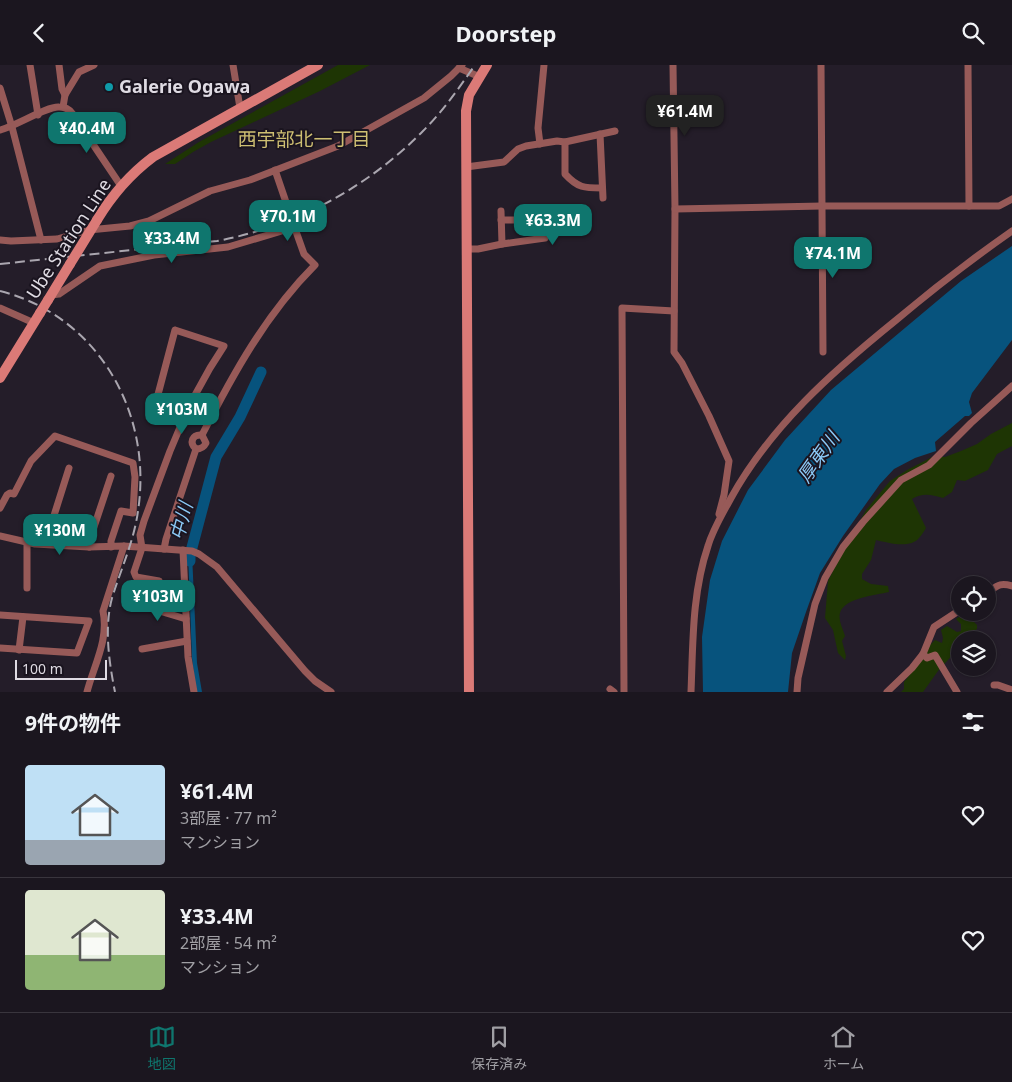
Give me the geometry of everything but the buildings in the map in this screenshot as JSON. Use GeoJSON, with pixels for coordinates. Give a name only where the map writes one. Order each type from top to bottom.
{"type":"FeatureCollection","features":[{"type":"Feature","properties":{"kind":"street"},"geometry":{"type":"LineString","coordinates":[[30,65],[38,115]]}},
{"type":"Feature","properties":{"kind":"street"},"geometry":{"type":"LineString","coordinates":[[60,65],[62,89],[65,95]]}},
{"type":"Feature","properties":{"kind":"street"},"geometry":{"type":"LineString","coordinates":[[62,107],[65,95],[79,72],[94,65]]}},
{"type":"Feature","properties":{"kind":"street"},"geometry":{"type":"LineString","coordinates":[[233,65],[240,109]]}},
{"type":"Feature","properties":{"kind":"street","name":"Ube Station Line"},"geometry":{"type":"LineString","coordinates":[[0,378],[97,220],[121,186],[153,157],[318,65]]}},
{"type":"Feature","properties":{"kind":"street"},"geometry":{"type":"LineString","coordinates":[[470,692],[467,101],[487,65]]}},
{"type":"Feature","properties":{"kind":"street"},"geometry":{"type":"LineString","coordinates":[[540,144],[538,128],[544,65]]}},
{"type":"Feature","properties":{"kind":"street"},"geometry":{"type":"LineString","coordinates":[[673,65],[674,352],[682,363],[709,416],[729,461],[719,522]]}},
{"type":"Feature","properties":{"kind":"street"},"geometry":{"type":"LineString","coordinates":[[821,65],[822,352]]}},
{"type":"Feature","properties":{"kind":"street"},"geometry":{"type":"LineString","coordinates":[[968,65],[968,206]]}},
{"type":"Feature","properties":{"kind":"street"},"geometry":{"type":"LineString","coordinates":[[0,240],[56,239],[89,230],[142,223],[210,191],[250,180],[338,146],[429,94],[461,66],[480,77]]}},
{"type":"Feature","properties":{"kind":"street"},"geometry":{"type":"LineString","coordinates":[[0,88],[41,240]]}},
{"type":"Feature","properties":{"kind":"street"},"geometry":{"type":"LineString","coordinates":[[0,130],[12,127],[55,107],[69,110],[121,186]]}},
{"type":"Feature","properties":{"kind":"street"},"geometry":{"type":"LineString","coordinates":[[466,167],[504,162],[518,149],[557,141],[565,142],[615,131]]}},
{"type":"Feature","properties":{"kind":"street"},"geometry":{"type":"LineString","coordinates":[[600,134],[603,198]]}},
{"type":"Feature","properties":{"kind":"street"},"geometry":{"type":"LineString","coordinates":[[565,142],[565,174],[577,186],[583,188],[602,188]]}},
{"type":"Feature","properties":{"kind":"street"},"geometry":{"type":"LineString","coordinates":[[275,170],[288,208]]}},
{"type":"Feature","properties":{"kind":"street"},"geometry":{"type":"LineString","coordinates":[[675,209],[822,206],[999,206],[1012,199]]}},
{"type":"Feature","properties":{"kind":"street"},"geometry":{"type":"LineString","coordinates":[[500,211],[502,244]]}},
{"type":"Feature","properties":{"kind":"street"},"geometry":{"type":"LineString","coordinates":[[467,249],[545,239],[544,220],[501,220]]}},
{"type":"Feature","properties":{"kind":"street"},"geometry":{"type":"LineString","coordinates":[[50,297],[60,294],[100,266],[154,255],[228,247],[294,225],[304,254],[315,265],[293,287],[267,321],[233,375],[202,435],[205,438],[204,447],[196,449],[164,549]]}},
{"type":"Feature","properties":{"kind":"street"},"geometry":{"type":"LineString","coordinates":[[691,692],[696,593],[709,543],[745,474],[789,417],[835,370],[934,289],[1012,231]]}},
{"type":"Feature","properties":{"kind":"street"},"geometry":{"type":"LineString","coordinates":[[0,308],[34,323]]}},
{"type":"Feature","properties":{"kind":"street"},"geometry":{"type":"LineString","coordinates":[[624,692],[622,308],[674,311]]}},
{"type":"Feature","properties":{"kind":"street"},"geometry":{"type":"LineString","coordinates":[[159,581],[136,577],[134,572],[142,548],[140,535],[163,467],[189,406],[224,346],[175,330],[156,402],[189,406]]}},
{"type":"Feature","properties":{"kind":"street"},"geometry":{"type":"LineString","coordinates":[[797,692],[798,678],[815,604],[825,578],[844,547],[863,522],[901,480],[929,465],[1012,386]]}},
{"type":"Feature","properties":{"kind":"street"},"geometry":{"type":"LineString","coordinates":[[0,508],[7,495],[10,493],[14,494],[31,461],[55,437],[133,463],[135,477],[133,513],[121,511],[111,541],[111,547]]}},
{"type":"Feature","properties":{"kind":"street"},"geometry":{"type":"LineString","coordinates":[[45,544],[69,468]]}},
{"type":"Feature","properties":{"kind":"street"},"geometry":{"type":"LineString","coordinates":[[89,547],[111,476]]}},
{"type":"Feature","properties":{"kind":"street"},"geometry":{"type":"LineString","coordinates":[[0,536],[26,543],[89,547],[124,546],[183,550],[199,554],[217,567],[304,671],[331,692]]}},
{"type":"Feature","properties":{"kind":"street"},"geometry":{"type":"LineString","coordinates":[[26,543],[26,588]]}},
{"type":"Feature","properties":{"kind":"street"},"geometry":{"type":"LineString","coordinates":[[87,691],[103,643],[105,619],[103,611],[124,546]]}},
{"type":"Feature","properties":{"kind":"street"},"geometry":{"type":"LineString","coordinates":[[183,550],[188,657],[194,692]]}},
{"type":"Feature","properties":{"kind":"street"},"geometry":{"type":"LineString","coordinates":[[996,587],[1005,584],[1012,586]]}},
{"type":"Feature","properties":{"kind":"street"},"geometry":{"type":"LineString","coordinates":[[171,586],[185,591]]}},
{"type":"Feature","properties":{"kind":"street"},"geometry":{"type":"LineString","coordinates":[[136,604],[186,619]]}},
{"type":"Feature","properties":{"kind":"street"},"geometry":{"type":"LineString","coordinates":[[0,615],[90,621],[77,653],[0,648]]}},
{"type":"Feature","properties":{"kind":"street"},"geometry":{"type":"LineString","coordinates":[[887,692],[912,668],[923,654],[934,627],[951,616]]}},
{"type":"Feature","properties":{"kind":"street"},"geometry":{"type":"LineString","coordinates":[[19,650],[23,617]]}},
{"type":"Feature","properties":{"kind":"street"},"geometry":{"type":"LineString","coordinates":[[142,649],[188,641]]}},
{"type":"Feature","properties":{"kind":"street"},"geometry":{"type":"LineString","coordinates":[[923,654],[928,657],[935,655],[957,692]]}},
{"type":"Feature","properties":{"kind":"street"},"geometry":{"type":"LineString","coordinates":[[994,685],[1012,690]]}},
{"type":"Feature","properties":{"kind":"green space"},"geometry":{"type":"Polygon","coordinates":[[[338,65],[370,65],[320,91],[211,142],[175,164],[165,164],[199,142],[338,65]]]}},
{"type":"Feature","properties":{"kind":"green space"},"geometry":{"type":"Polygon","coordinates":[[[1012,423],[1012,446],[997,454],[988,470],[965,481],[957,480],[952,492],[943,498],[924,495],[912,499],[926,528],[920,537],[915,541],[905,544],[876,540],[871,560],[862,574],[862,579],[871,584],[888,586],[889,592],[861,598],[843,608],[840,613],[840,619],[845,636],[842,641],[846,656],[845,660],[838,653],[833,630],[825,618],[828,581],[866,510],[890,481],[907,470],[934,456],[945,457],[977,444],[1012,423]]]}},
{"type":"Feature","properties":{"kind":"green space"},"geometry":{"type":"Polygon","coordinates":[[[958,621],[973,621],[977,625],[977,629],[974,631],[961,631],[961,624],[958,621]]]}},
{"type":"Feature","properties":{"kind":"green space"},"geometry":{"type":"Polygon","coordinates":[[[947,626],[955,631],[951,631],[951,657],[923,692],[901,692],[904,689],[904,682],[921,661],[930,645],[935,640],[942,643],[941,630],[947,626]]]}},
{"type":"Feature","properties":{"kind":"water","name":"厚東川"},"geometry":{"type":"Polygon","coordinates":[[[1012,246],[1012,340],[972,393],[969,402],[972,413],[969,416],[965,416],[935,442],[936,451],[915,458],[894,469],[880,484],[843,536],[820,573],[806,612],[792,653],[788,692],[703,692],[702,637],[710,580],[722,541],[748,490],[785,440],[831,390],[961,281],[1012,246]]]}},
{"type":"Feature","properties":{"kind":"water"},"geometry":{"type":"Polygon","coordinates":[[[188,554],[192,554],[197,663],[202,692],[196,692],[192,658],[188,554]]]}},
{"type":"Feature","properties":{"kind":"waterway","name":"中川"},"geometry":{"type":"LineString","coordinates":[[190,561],[216,457],[240,417],[261,372]]}},
{"type":"Feature","properties":{"kind":"tunnel"},"geometry":{"type":"LineString","coordinates":[[288,208],[293,223]]}},
{"type":"Feature","properties":{"kind":"railway"},"geometry":{"type":"LineString","coordinates":[[0,264],[217,241],[246,234],[302,215],[354,187],[401,151],[437,115],[475,65]]}},
{"type":"Feature","properties":{"kind":"railway"},"geometry":{"type":"LineString","coordinates":[[0,291],[35,304],[65,322],[91,346],[111,374],[127,405],[137,439],[140,474],[138,511],[130,544],[112,598],[108,621],[109,657],[115,692]]}},
{"type":"Feature","properties":{"kind":"place","name":"Galerie Ogawa"},"geometry":{"type":"Point","coordinates":[109,87]}},
{"type":"Feature","properties":{"kind":"district","name":"西宇部北一丁目"},"geometry":{"type":"Point","coordinates":[304,139]}}]}
